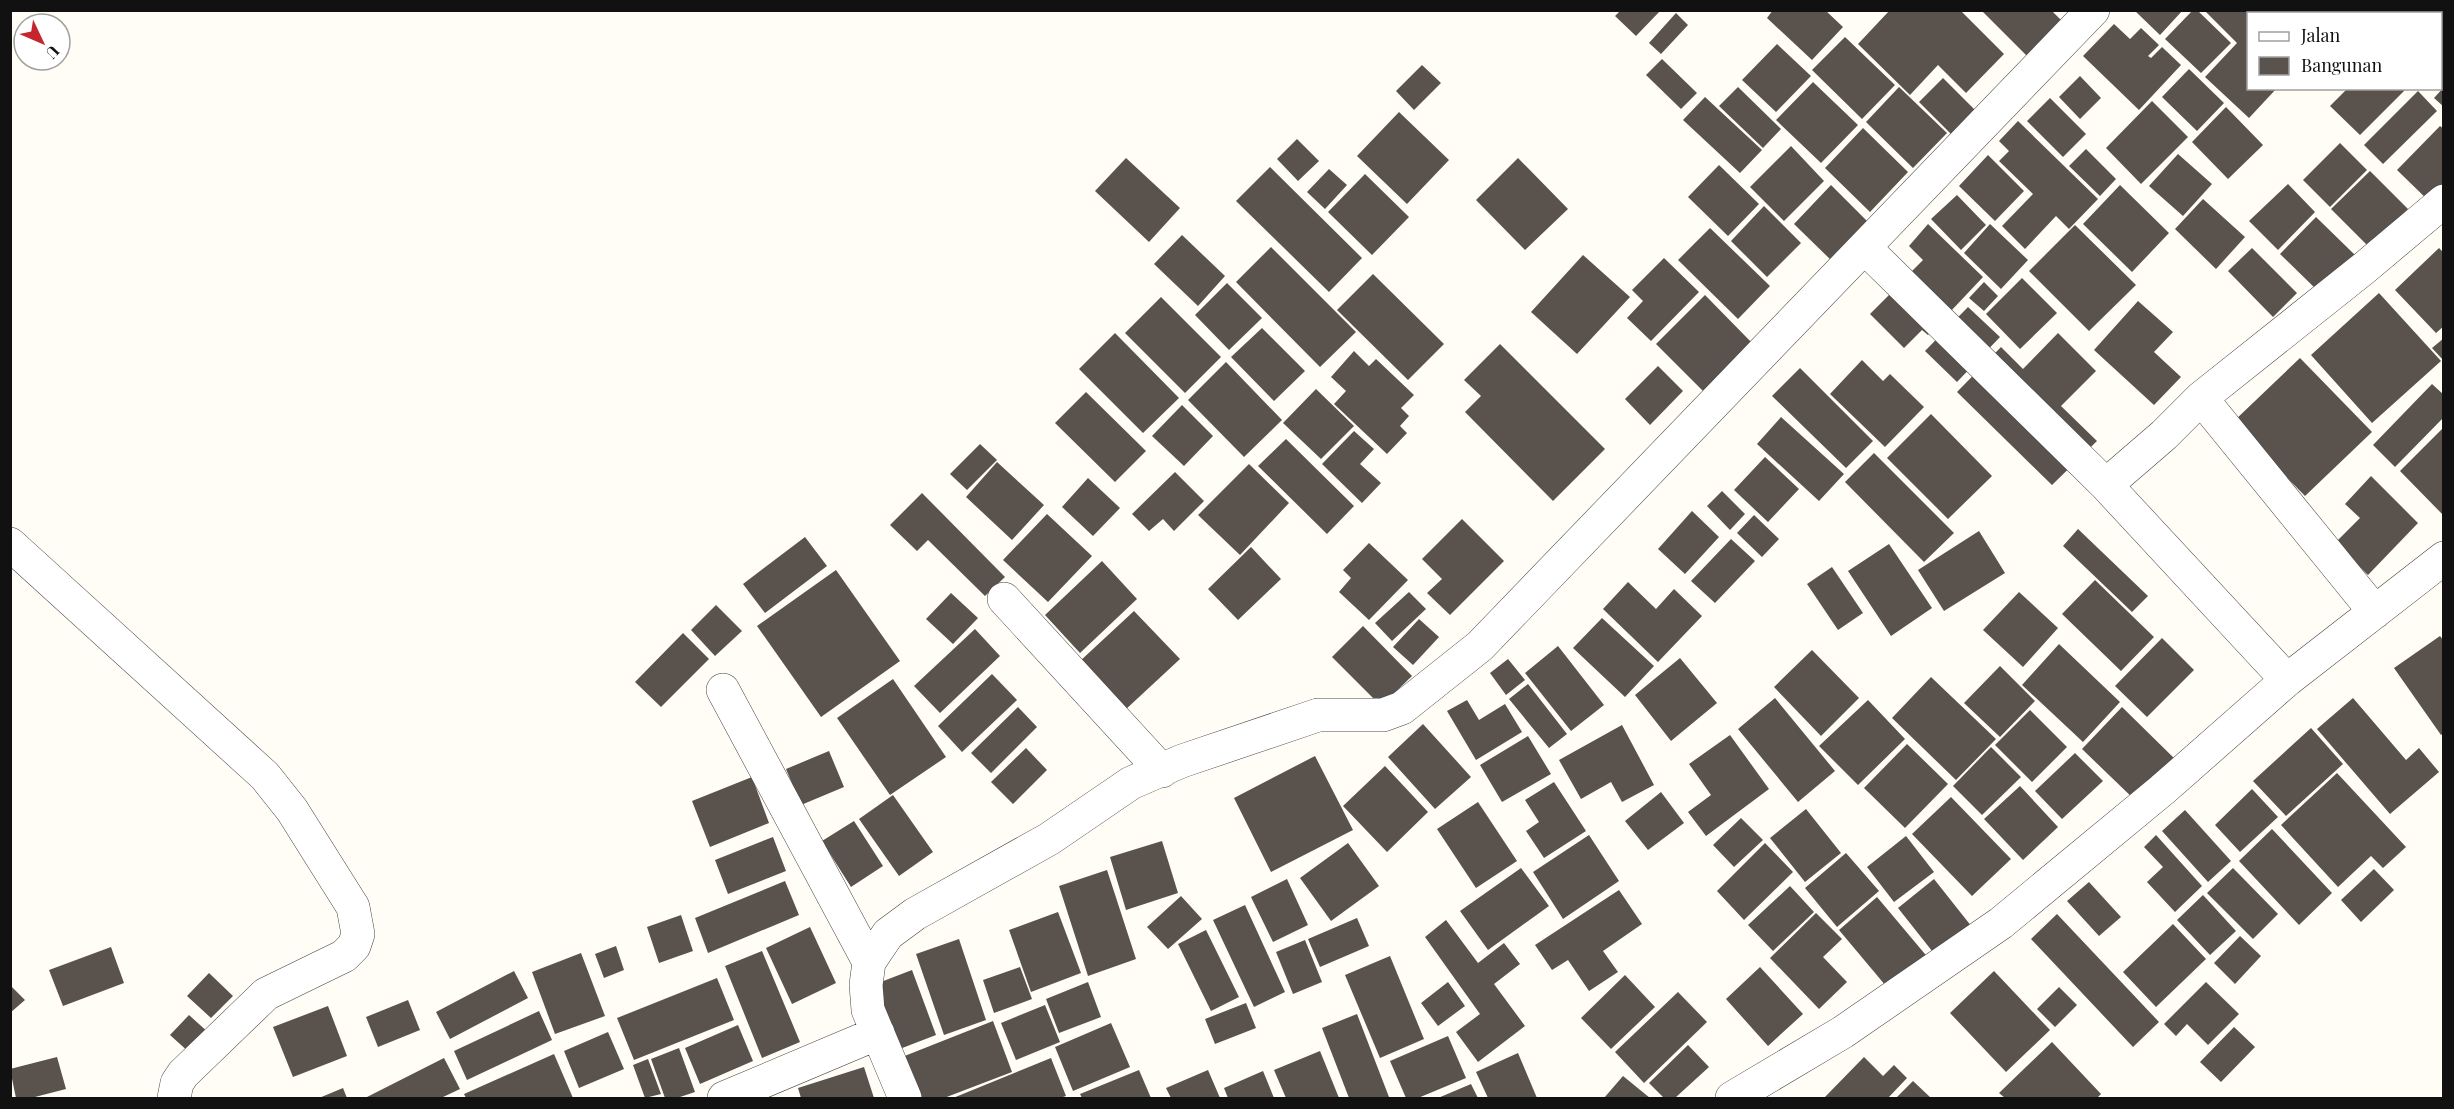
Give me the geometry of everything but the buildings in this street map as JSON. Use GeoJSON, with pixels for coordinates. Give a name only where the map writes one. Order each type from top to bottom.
{"type":"FeatureCollection","features":[{"type":"Feature","properties":{"kind":"street"},"geometry":{"type":"LineString","coordinates":[[905,1098],[868,1010],[866,985],[869,962],[888,934],[915,914],[1049,839],[1131,783],[1182,761],[1318,715],[1383,715],[1402,708],[1435,683],[1480,646],[2093,10]]}},
{"type":"Feature","properties":{"kind":"street"},"geometry":{"type":"LineString","coordinates":[[2106,485],[2164,435],[2201,398],[2363,269],[2444,201]]}},
{"type":"Feature","properties":{"kind":"street"},"geometry":{"type":"LineString","coordinates":[[1865,248],[2106,485],[2287,680]]}},
{"type":"Feature","properties":{"kind":"street"},"geometry":{"type":"LineString","coordinates":[[2201,398],[2375,612]]}},
{"type":"Feature","properties":{"kind":"street"},"geometry":{"type":"LineString","coordinates":[[10,544],[265,776],[292,810],[353,907],[358,934],[354,945],[344,956],[266,994],[183,1074],[177,1083],[174,1098]]}},
{"type":"Feature","properties":{"kind":"street"},"geometry":{"type":"LineString","coordinates":[[1732,1098],[1843,1032],[2001,922],[2162,790],[2287,680],[2444,558]]}},
{"type":"Feature","properties":{"kind":"street"},"geometry":{"type":"LineString","coordinates":[[1004,600],[1162,771]]}},
{"type":"Feature","properties":{"kind":"street"},"geometry":{"type":"LineString","coordinates":[[723,690],[869,962]]}},
{"type":"Feature","properties":{"kind":"street"},"geometry":{"type":"LineString","coordinates":[[724,1098],[878,1033]]}}]}
